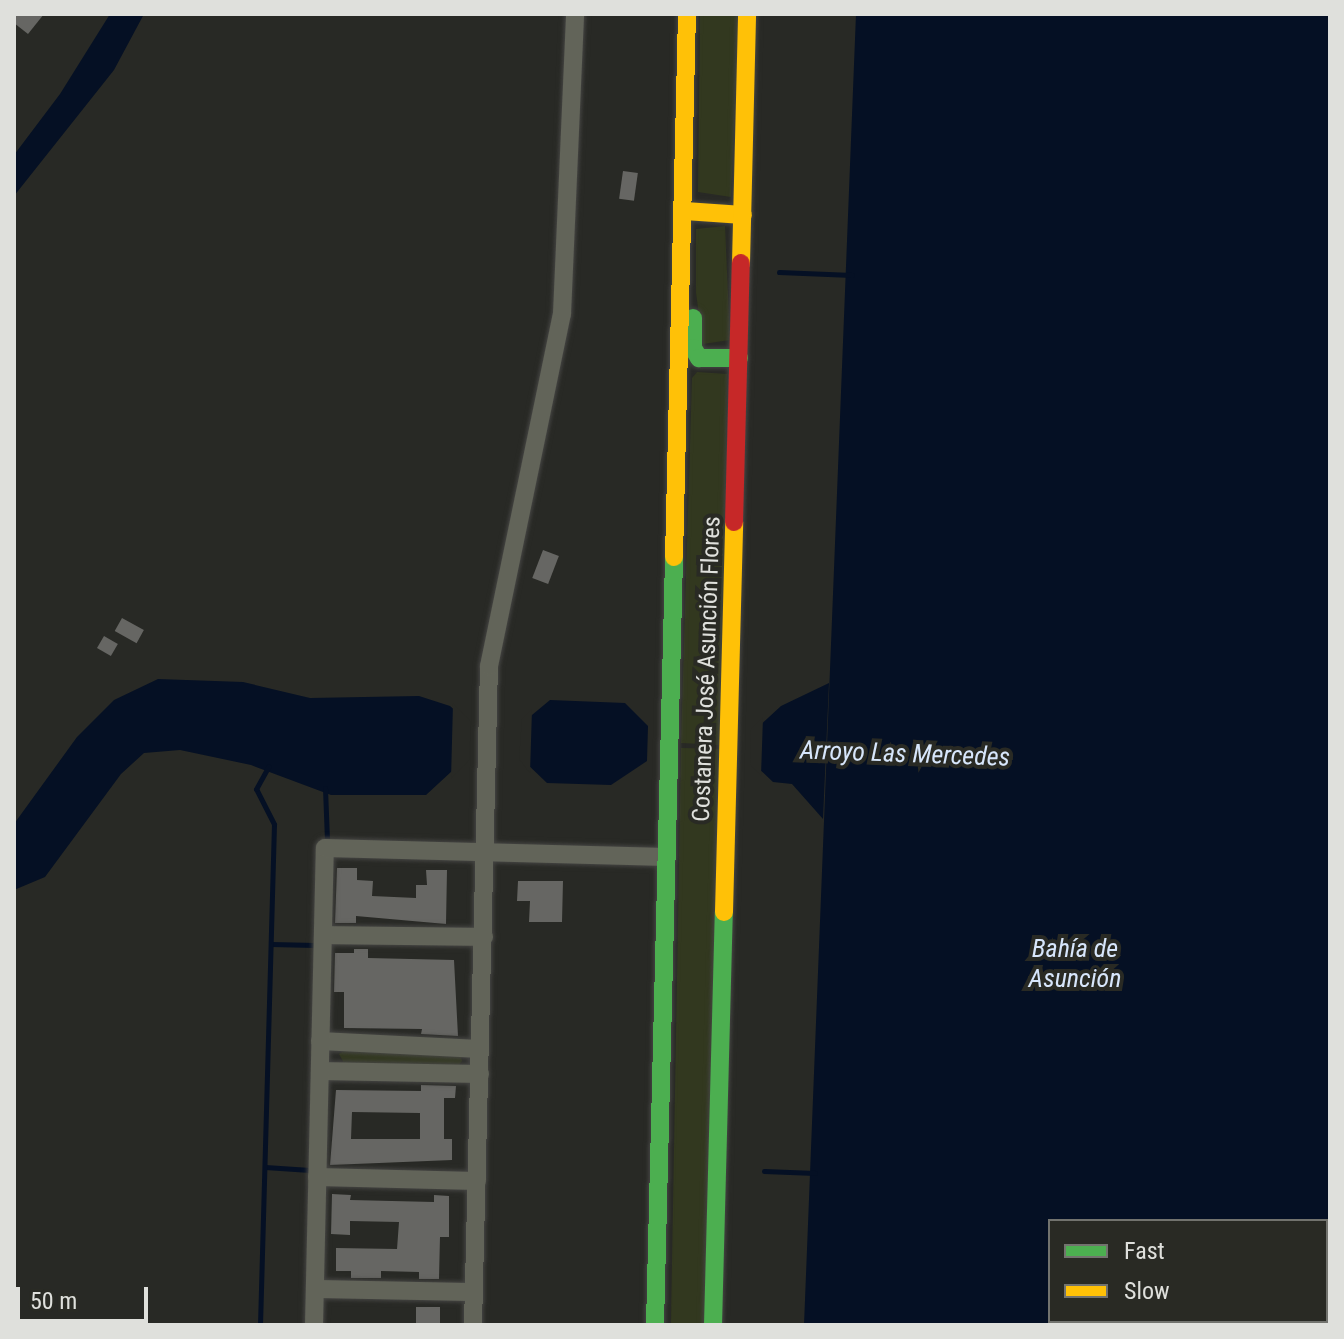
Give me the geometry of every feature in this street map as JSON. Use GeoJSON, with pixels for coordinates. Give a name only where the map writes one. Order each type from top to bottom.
{"type":"FeatureCollection","features":[{"type":"Feature","properties":{"kind":"highway","name":"Costanera José Asunción Flores"},"geometry":{"type":"LineString","coordinates":[[655,1325],[683,296],[687,14]]}},
{"type":"Feature","properties":{"kind":"highway","name":"Costanera José Asunción Flores"},"geometry":{"type":"LineString","coordinates":[[713,1325],[747,14]]}},
{"type":"Feature","properties":{"kind":"highway"},"geometry":{"type":"LineString","coordinates":[[685,211],[743,215]]}},
{"type":"Feature","properties":{"kind":"highway"},"geometry":{"type":"LineString","coordinates":[[683,296],[693,315],[696,354],[705,359],[739,358]]}},
{"type":"Feature","properties":{"kind":"street"},"geometry":{"type":"LineString","coordinates":[[473,1325],[489,666],[562,314],[575,14]]}},
{"type":"Feature","properties":{"kind":"street"},"geometry":{"type":"LineString","coordinates":[[314,1325],[325,848],[667,857]]}},
{"type":"Feature","properties":{"kind":"street"},"geometry":{"type":"LineString","coordinates":[[323,935],[484,937]]}},
{"type":"Feature","properties":{"kind":"street"},"geometry":{"type":"LineString","coordinates":[[320,1041],[480,1049]]}},
{"type":"Feature","properties":{"kind":"street"},"geometry":{"type":"LineString","coordinates":[[320,1071],[480,1074]]}},
{"type":"Feature","properties":{"kind":"street"},"geometry":{"type":"LineString","coordinates":[[317,1177],[477,1181]]}},
{"type":"Feature","properties":{"kind":"street"},"geometry":{"type":"LineString","coordinates":[[315,1289],[473,1292]]}},
{"type":"Feature","properties":{"kind":"green space"},"geometry":{"type":"Polygon","coordinates":[[[700,14],[739,14],[731,197],[698,192],[700,14]]]}},
{"type":"Feature","properties":{"kind":"green space"},"geometry":{"type":"Polygon","coordinates":[[[725,226],[730,340],[703,344],[696,293],[696,229],[725,226]]]}},
{"type":"Feature","properties":{"kind":"green space"},"geometry":{"type":"Polygon","coordinates":[[[697,372],[727,374],[721,745],[681,743],[692,378],[697,372]]]}},
{"type":"Feature","properties":{"kind":"green space"},"geometry":{"type":"Polygon","coordinates":[[[681,748],[720,749],[710,1325],[671,1325],[681,748]]]}},
{"type":"Feature","properties":{"kind":"green space"},"geometry":{"type":"Polygon","coordinates":[[[345,1050],[461,1057],[462,1061],[459,1065],[344,1063],[339,1054],[345,1050]]]}},
{"type":"Feature","properties":{"kind":"water"},"geometry":{"type":"Polygon","coordinates":[[[110,14],[144,14],[114,70],[14,196],[14,155],[60,94],[110,14]]]}},
{"type":"Feature","properties":{"kind":"water","name":"Bahía de Asunción"},"geometry":{"type":"Polygon","coordinates":[[[856,14],[1330,14],[1330,1325],[804,1325],[856,14]]]}},
{"type":"Feature","properties":{"kind":"water"},"geometry":{"type":"Polygon","coordinates":[[[158,679],[243,682],[310,698],[419,696],[450,706],[467,721],[465,759],[426,795],[331,795],[251,765],[180,750],[144,753],[121,774],[45,877],[14,890],[14,824],[77,737],[114,700],[158,679]]]}},
{"type":"Feature","properties":{"kind":"water"},"geometry":{"type":"Polygon","coordinates":[[[829,683],[823,819],[792,784],[773,782],[754,764],[755,730],[781,706],[829,683]]]}},
{"type":"Feature","properties":{"kind":"water"},"geometry":{"type":"Polygon","coordinates":[[[550,700],[625,703],[648,726],[647,761],[611,785],[547,783],[523,760],[526,720],[550,700]]]}},
{"type":"Feature","properties":{"kind":"pier"},"geometry":{"type":"Polygon","coordinates":[[[453,703],[471,722],[469,760],[451,779],[453,703]]]}},
{"type":"Feature","properties":{"kind":"pier"},"geometry":{"type":"Polygon","coordinates":[[[532,709],[530,773],[519,759],[522,719],[532,709]]]}},
{"type":"Feature","properties":{"kind":"pier"},"geometry":{"type":"Polygon","coordinates":[[[763,717],[761,776],[750,764],[751,729],[763,717]]]}},
{"type":"Feature","properties":{"kind":"building"},"geometry":{"type":"Polygon","coordinates":[[[14,14],[44,14],[28,34],[14,23],[14,14]]]}},
{"type":"Feature","properties":{"kind":"building"},"geometry":{"type":"Polygon","coordinates":[[[623,171],[638,173],[634,201],[619,199],[623,171]]]}},
{"type":"Feature","properties":{"kind":"building"},"geometry":{"type":"Polygon","coordinates":[[[543,550],[559,556],[548,584],[532,578],[543,550]]]}},
{"type":"Feature","properties":{"kind":"building"},"geometry":{"type":"Polygon","coordinates":[[[122,618],[144,630],[137,643],[115,631],[122,618]]]}},
{"type":"Feature","properties":{"kind":"building"},"geometry":{"type":"Polygon","coordinates":[[[104,636],[118,644],[111,656],[97,648],[104,636]]]}},
{"type":"Feature","properties":{"kind":"building"},"geometry":{"type":"Polygon","coordinates":[[[337,868],[357,868],[357,880],[373,881],[372,896],[416,898],[416,885],[427,885],[426,870],[447,870],[446,924],[356,916],[356,923],[335,923],[337,868]]]}},
{"type":"Feature","properties":{"kind":"building"},"geometry":{"type":"Polygon","coordinates":[[[518,881],[563,881],[562,922],[529,922],[530,901],[517,901],[518,881]]]}},
{"type":"Feature","properties":{"kind":"building"},"geometry":{"type":"Polygon","coordinates":[[[354,949],[368,949],[368,958],[454,960],[458,1036],[421,1034],[422,1029],[344,1028],[344,992],[334,992],[335,953],[354,953],[354,949]]]}},
{"type":"Feature","properties":{"kind":"building"},"geometry":{"type":"Polygon","coordinates":[[[421,1085],[456,1086],[455,1098],[444,1098],[444,1139],[452,1139],[452,1160],[330,1165],[336,1090],[421,1091],[421,1085]],[[352,1112],[351,1139],[420,1139],[420,1113],[352,1112]]]}},
{"type":"Feature","properties":{"kind":"building"},"geometry":{"type":"Polygon","coordinates":[[[332,1194],[351,1195],[350,1200],[434,1202],[434,1195],[449,1196],[449,1237],[440,1237],[439,1279],[419,1279],[419,1272],[381,1271],[381,1278],[351,1278],[351,1271],[336,1271],[336,1248],[397,1249],[399,1222],[350,1221],[350,1235],[331,1234],[332,1194]]]}},
{"type":"Feature","properties":{"kind":"building"},"geometry":{"type":"Polygon","coordinates":[[[416,1307],[440,1307],[440,1325],[416,1325],[416,1307]]]}},
{"type":"Feature","properties":{"kind":"waterway"},"geometry":{"type":"LineString","coordinates":[[779,272],[852,275]]}},
{"type":"Feature","properties":{"kind":"waterway"},"geometry":{"type":"LineString","coordinates":[[260,1325],[274,824],[256,789],[269,766]]}},
{"type":"Feature","properties":{"kind":"waterway"},"geometry":{"type":"LineString","coordinates":[[325,788],[327,839]]}},
{"type":"Feature","properties":{"kind":"waterway"},"geometry":{"type":"LineString","coordinates":[[271,944],[315,945]]}},
{"type":"Feature","properties":{"kind":"waterway"},"geometry":{"type":"LineString","coordinates":[[265,1167],[310,1170]]}},
{"type":"Feature","properties":{"kind":"waterway"},"geometry":{"type":"LineString","coordinates":[[764,1171],[815,1173]]}},
{"type":"Feature","properties":{"kind":"traffic: fast"},"geometry":{"type":"LineString","coordinates":[[693,318],[693,348],[699,358],[739,358]]}},
{"type":"Feature","properties":{"kind":"traffic: fast"},"geometry":{"type":"LineString","coordinates":[[655,1325],[674,557]]}},
{"type":"Feature","properties":{"kind":"traffic: fast"},"geometry":{"type":"LineString","coordinates":[[713,1325],[724,912]]}},
{"type":"Feature","properties":{"kind":"traffic: slow"},"geometry":{"type":"LineString","coordinates":[[674,557],[687,14]]}},
{"type":"Feature","properties":{"kind":"traffic: slow"},"geometry":{"type":"LineString","coordinates":[[741,263],[747,14]]}},
{"type":"Feature","properties":{"kind":"traffic: slow"},"geometry":{"type":"LineString","coordinates":[[685,211],[743,215]]}},
{"type":"Feature","properties":{"kind":"traffic: slow"},"geometry":{"type":"LineString","coordinates":[[724,912],[734,522]]}},
{"type":"Feature","properties":{"kind":"traffic: jam"},"geometry":{"type":"LineString","coordinates":[[734,522],[741,263]]}},
{"type":"Feature","properties":{"kind":"water label","name":"Arroyo Las Mercedes"},"geometry":{"type":"Point","coordinates":[905,754]}}]}
